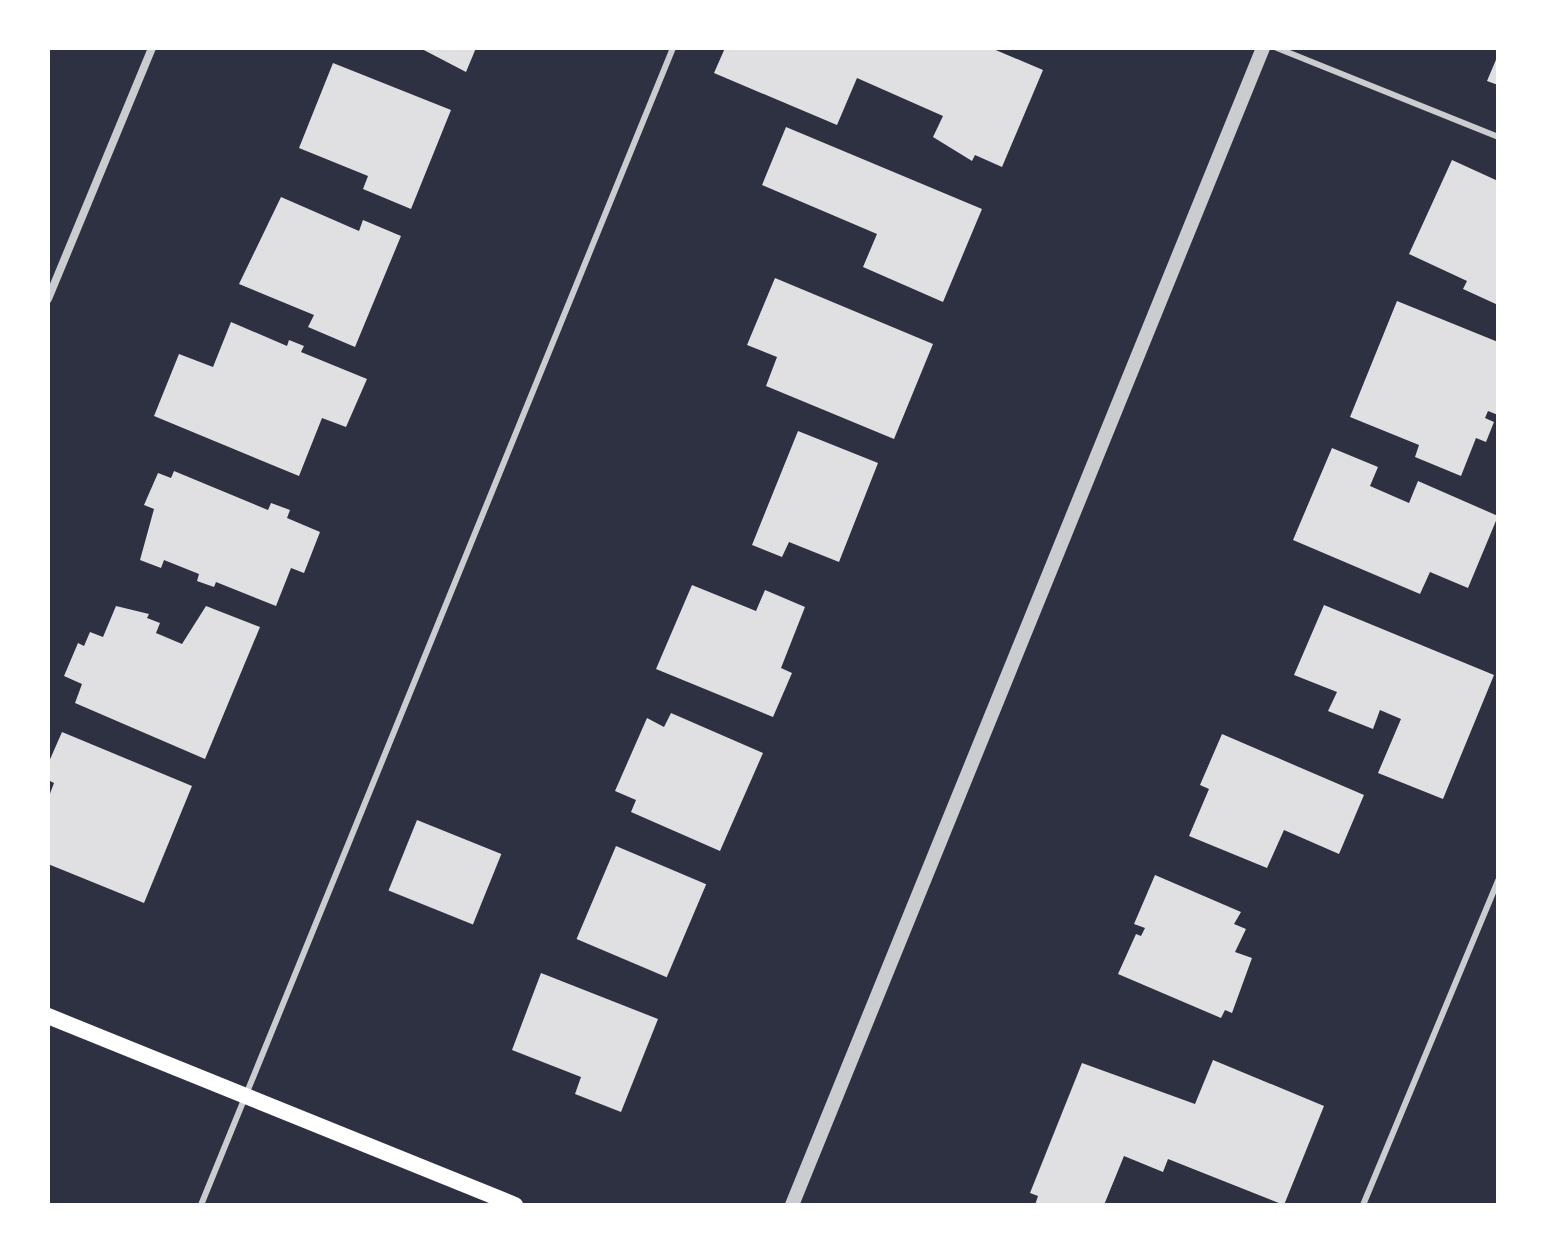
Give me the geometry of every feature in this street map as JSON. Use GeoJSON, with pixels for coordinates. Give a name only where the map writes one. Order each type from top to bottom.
{"type":"FeatureCollection","features":[{"type":"Feature","properties":{"kind":"main road"},"geometry":{"type":"LineString","coordinates":[[48,1016],[515,1205]]}},
{"type":"Feature","properties":{"kind":"street"},"geometry":{"type":"LineString","coordinates":[[48,299],[152,48]]}},
{"type":"Feature","properties":{"kind":"street"},"geometry":{"type":"LineString","coordinates":[[792,1205],[1263,48]]}},
{"type":"Feature","properties":{"kind":"lane"},"geometry":{"type":"LineString","coordinates":[[201,1205],[673,48]]}},
{"type":"Feature","properties":{"kind":"lane"},"geometry":{"type":"LineString","coordinates":[[1277,48],[1498,137]]}},
{"type":"Feature","properties":{"kind":"lane"},"geometry":{"type":"LineString","coordinates":[[1363,1205],[1498,880]]}},
{"type":"Feature","properties":{"kind":"building"},"geometry":{"type":"Polygon","coordinates":[[[420,48],[476,48],[466,72],[420,48]]]}},
{"type":"Feature","properties":{"kind":"building"},"geometry":{"type":"Polygon","coordinates":[[[725,48],[991,48],[1043,70],[1002,167],[975,155],[972,161],[933,137],[943,116],[857,78],[837,125],[714,73],[725,48]]]}},
{"type":"Feature","properties":{"kind":"building"},"geometry":{"type":"Polygon","coordinates":[[[1498,55],[1498,85],[1487,81],[1498,55]]]}},
{"type":"Feature","properties":{"kind":"building"},"geometry":{"type":"Polygon","coordinates":[[[333,63],[451,110],[411,209],[363,189],[368,176],[299,148],[333,63]]]}},
{"type":"Feature","properties":{"kind":"building"},"geometry":{"type":"Polygon","coordinates":[[[786,127],[982,209],[943,302],[863,267],[877,234],[762,185],[786,127]]]}},
{"type":"Feature","properties":{"kind":"building"},"geometry":{"type":"Polygon","coordinates":[[[1452,160],[1498,181],[1498,305],[1463,289],[1467,281],[1409,254],[1452,160]]]}},
{"type":"Feature","properties":{"kind":"building"},"geometry":{"type":"Polygon","coordinates":[[[281,197],[359,231],[363,220],[401,236],[355,347],[308,327],[314,315],[239,284],[281,197]]]}},
{"type":"Feature","properties":{"kind":"building"},"geometry":{"type":"Polygon","coordinates":[[[775,278],[933,344],[894,439],[766,386],[777,357],[747,345],[775,278]]]}},
{"type":"Feature","properties":{"kind":"building"},"geometry":{"type":"Polygon","coordinates":[[[1397,301],[1498,342],[1498,415],[1488,411],[1485,418],[1494,422],[1486,442],[1476,438],[1461,476],[1415,457],[1419,445],[1350,417],[1397,301]]]}},
{"type":"Feature","properties":{"kind":"building"},"geometry":{"type":"Polygon","coordinates":[[[231,322],[287,346],[289,340],[304,346],[301,352],[367,379],[346,427],[322,418],[299,476],[154,416],[179,354],[213,367],[231,322]]]}},
{"type":"Feature","properties":{"kind":"building"},"geometry":{"type":"Polygon","coordinates":[[[798,431],[878,463],[839,562],[789,542],[782,557],[752,545],[798,431]]]}},
{"type":"Feature","properties":{"kind":"building"},"geometry":{"type":"Polygon","coordinates":[[[1332,448],[1378,467],[1370,486],[1409,503],[1418,481],[1498,516],[1468,588],[1430,572],[1420,594],[1293,540],[1332,448]]]}},
{"type":"Feature","properties":{"kind":"building"},"geometry":{"type":"Polygon","coordinates":[[[174,471],[268,510],[271,503],[290,510],[287,518],[320,532],[304,573],[291,568],[276,606],[216,582],[214,587],[197,581],[199,574],[164,560],[161,568],[140,560],[154,509],[144,505],[158,473],[171,478],[174,471]]]}},
{"type":"Feature","properties":{"kind":"building"},"geometry":{"type":"Polygon","coordinates":[[[692,585],[756,611],[765,590],[805,607],[781,668],[792,673],[773,717],[656,669],[692,585]]]}},
{"type":"Feature","properties":{"kind":"building"},"geometry":{"type":"Polygon","coordinates":[[[1324,605],[1494,675],[1443,799],[1378,773],[1401,719],[1380,710],[1373,729],[1328,711],[1337,692],[1294,675],[1324,605]]]}},
{"type":"Feature","properties":{"kind":"building"},"geometry":{"type":"Polygon","coordinates":[[[116,606],[149,614],[147,618],[160,623],[156,633],[182,644],[206,606],[260,627],[205,759],[75,703],[82,684],[64,676],[78,643],[84,646],[90,632],[103,637],[116,606]]]}},
{"type":"Feature","properties":{"kind":"building"},"geometry":{"type":"Polygon","coordinates":[[[671,713],[763,753],[720,851],[631,812],[636,800],[615,791],[647,718],[664,727],[671,713]]]}},
{"type":"Feature","properties":{"kind":"building"},"geometry":{"type":"Polygon","coordinates":[[[62,732],[192,786],[144,903],[48,864],[48,799],[54,783],[48,780],[48,764],[62,732]]]}},
{"type":"Feature","properties":{"kind":"building"},"geometry":{"type":"Polygon","coordinates":[[[1222,734],[1364,795],[1339,854],[1284,830],[1267,868],[1189,836],[1209,789],[1200,785],[1222,734]]]}},
{"type":"Feature","properties":{"kind":"building"},"geometry":{"type":"Polygon","coordinates":[[[417,820],[501,854],[473,925],[389,890],[417,820]]]}},
{"type":"Feature","properties":{"kind":"building"},"geometry":{"type":"Polygon","coordinates":[[[616,846],[706,884],[667,977],[577,939],[616,846]]]}},
{"type":"Feature","properties":{"kind":"building"},"geometry":{"type":"Polygon","coordinates":[[[1155,875],[1241,912],[1234,924],[1246,929],[1235,952],[1252,958],[1232,1013],[1225,1010],[1221,1018],[1118,974],[1136,934],[1141,936],[1145,928],[1134,924],[1155,875]]]}},
{"type":"Feature","properties":{"kind":"building"},"geometry":{"type":"Polygon","coordinates":[[[541,973],[658,1019],[621,1112],[575,1094],[581,1077],[512,1050],[541,973]]]}},
{"type":"Feature","properties":{"kind":"building"},"geometry":{"type":"Polygon","coordinates":[[[1213,1060],[1324,1106],[1284,1205],[1168,1159],[1163,1172],[1124,1156],[1104,1205],[1035,1205],[1038,1196],[1030,1193],[1082,1063],[1195,1104],[1213,1060]]]}}]}
